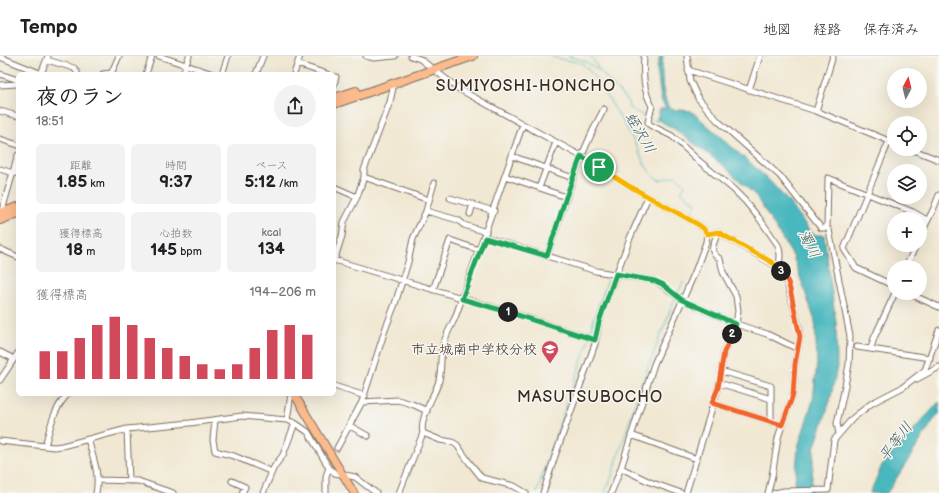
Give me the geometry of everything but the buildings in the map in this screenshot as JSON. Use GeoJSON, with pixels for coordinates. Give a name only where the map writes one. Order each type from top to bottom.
{"type":"FeatureCollection","features":[{"type":"Feature","properties":{"kind":"highway"},"geometry":{"type":"LineString","coordinates":[[336,103],[394,84],[457,56]]}},
{"type":"Feature","properties":{"kind":"highway"},"geometry":{"type":"LineString","coordinates":[[336,97],[473,56]]}},
{"type":"Feature","properties":{"kind":"highway"},"geometry":{"type":"LineString","coordinates":[[0,216],[16,208]]}},
{"type":"Feature","properties":{"kind":"highway"},"geometry":{"type":"LineString","coordinates":[[0,216],[16,214]]}},
{"type":"Feature","properties":{"kind":"main road"},"geometry":{"type":"LineString","coordinates":[[293,396],[354,493]]}},
{"type":"Feature","properties":{"kind":"street"},"geometry":{"type":"LineString","coordinates":[[112,72],[119,56]]}},
{"type":"Feature","properties":{"kind":"street"},"geometry":{"type":"LineString","coordinates":[[147,72],[152,56]]}},
{"type":"Feature","properties":{"kind":"street"},"geometry":{"type":"LineString","coordinates":[[159,56],[207,72]]}},
{"type":"Feature","properties":{"kind":"street"},"geometry":{"type":"LineString","coordinates":[[184,72],[189,56]]}},
{"type":"Feature","properties":{"kind":"street"},"geometry":{"type":"LineString","coordinates":[[223,72],[228,56]]}},
{"type":"Feature","properties":{"kind":"street"},"geometry":{"type":"LineString","coordinates":[[257,72],[263,56]]}},
{"type":"Feature","properties":{"kind":"street"},"geometry":{"type":"LineString","coordinates":[[295,72],[300,56]]}},
{"type":"Feature","properties":{"kind":"street"},"geometry":{"type":"LineString","coordinates":[[366,56],[374,58],[395,56]]}},
{"type":"Feature","properties":{"kind":"street"},"geometry":{"type":"LineString","coordinates":[[411,56],[420,59],[459,89],[581,156],[648,197],[699,225],[707,234],[706,242],[695,272],[678,297],[654,364],[621,468],[611,493]]}},
{"type":"Feature","properties":{"kind":"street"},"geometry":{"type":"LineString","coordinates":[[644,56],[644,80],[646,95],[652,106],[648,122],[650,125],[672,136],[745,201],[778,245],[780,251],[780,261],[778,267]]}},
{"type":"Feature","properties":{"kind":"street"},"geometry":{"type":"LineString","coordinates":[[687,56],[690,81],[698,98],[713,115],[780,176],[821,228],[828,228]]}},
{"type":"Feature","properties":{"kind":"street"},"geometry":{"type":"LineString","coordinates":[[749,90],[760,56]]}},
{"type":"Feature","properties":{"kind":"street"},"geometry":{"type":"LineString","coordinates":[[816,111],[833,56]]}},
{"type":"Feature","properties":{"kind":"street"},"geometry":{"type":"LineString","coordinates":[[0,57],[37,72]]}},
{"type":"Feature","properties":{"kind":"street"},"geometry":{"type":"LineString","coordinates":[[43,72],[47,58],[74,68],[77,72]]}},
{"type":"Feature","properties":{"kind":"street"},"geometry":{"type":"LineString","coordinates":[[297,64],[320,72]]}},
{"type":"Feature","properties":{"kind":"street"},"geometry":{"type":"LineString","coordinates":[[688,70],[816,111],[887,140]]}},
{"type":"Feature","properties":{"kind":"street"},"geometry":{"type":"LineString","coordinates":[[0,74],[16,79]]}},
{"type":"Feature","properties":{"kind":"street"},"geometry":{"type":"LineString","coordinates":[[0,85],[16,84]]}},
{"type":"Feature","properties":{"kind":"street"},"geometry":{"type":"LineString","coordinates":[[336,254],[341,240],[344,222],[357,197],[364,177],[364,170],[390,102],[394,84]]}},
{"type":"Feature","properties":{"kind":"street"},"geometry":{"type":"LineString","coordinates":[[547,256],[581,156],[604,109]]}},
{"type":"Feature","properties":{"kind":"street"},"geometry":{"type":"LineString","coordinates":[[0,111],[16,115]]}},
{"type":"Feature","properties":{"kind":"street"},"geometry":{"type":"LineString","coordinates":[[399,493],[423,433],[422,425],[439,381],[444,340],[455,318],[479,250],[486,235],[523,124]]}},
{"type":"Feature","properties":{"kind":"street"},"geometry":{"type":"LineString","coordinates":[[0,139],[16,144]]}},
{"type":"Feature","properties":{"kind":"street"},"geometry":{"type":"LineString","coordinates":[[539,188],[556,142]]}},
{"type":"Feature","properties":{"kind":"street"},"geometry":{"type":"LineString","coordinates":[[887,152],[867,194],[844,249],[856,268],[887,283]]}},
{"type":"Feature","properties":{"kind":"street"},"geometry":{"type":"LineString","coordinates":[[927,155],[939,160]]}},
{"type":"Feature","properties":{"kind":"street"},"geometry":{"type":"LineString","coordinates":[[512,156],[573,178]]}},
{"type":"Feature","properties":{"kind":"street"},"geometry":{"type":"LineString","coordinates":[[0,169],[15,173],[0,216]]}},
{"type":"Feature","properties":{"kind":"street"},"geometry":{"type":"LineString","coordinates":[[505,176],[566,197]]}},
{"type":"Feature","properties":{"kind":"street"},"geometry":{"type":"LineString","coordinates":[[364,177],[429,200]]}},
{"type":"Feature","properties":{"kind":"street"},"geometry":{"type":"LineString","coordinates":[[839,434],[837,423],[849,364],[850,336],[828,228],[828,178],[913,212]]}},
{"type":"Feature","properties":{"kind":"street"},"geometry":{"type":"LineString","coordinates":[[337,448],[365,396],[381,342],[392,314],[413,239],[426,211],[434,183]]}},
{"type":"Feature","properties":{"kind":"street"},"geometry":{"type":"LineString","coordinates":[[336,188],[357,197]]}},
{"type":"Feature","properties":{"kind":"street"},"geometry":{"type":"LineString","coordinates":[[927,220],[939,195]]}},
{"type":"Feature","properties":{"kind":"street"},"geometry":{"type":"LineString","coordinates":[[543,493],[616,274],[648,197]]}},
{"type":"Feature","properties":{"kind":"street"},"geometry":{"type":"LineString","coordinates":[[450,198],[494,211]]}},
{"type":"Feature","properties":{"kind":"street"},"geometry":{"type":"LineString","coordinates":[[470,214],[473,204]]}},
{"type":"Feature","properties":{"kind":"street"},"geometry":{"type":"LineString","coordinates":[[426,211],[458,220],[464,225],[486,235],[596,271],[655,281],[662,284],[678,297],[736,324],[767,334],[798,349]]}},
{"type":"Feature","properties":{"kind":"street"},"geometry":{"type":"LineString","coordinates":[[686,493],[719,383],[724,352],[736,324],[738,311],[736,296],[723,272],[720,259],[714,256],[712,252],[718,232]]}},
{"type":"Feature","properties":{"kind":"street"},"geometry":{"type":"LineString","coordinates":[[707,234],[718,232],[778,267],[788,282],[795,310],[800,337],[795,364],[793,395],[782,425],[768,493]]}},
{"type":"Feature","properties":{"kind":"street"},"geometry":{"type":"LineString","coordinates":[[433,290],[450,240],[479,250]]}},
{"type":"Feature","properties":{"kind":"street"},"geometry":{"type":"LineString","coordinates":[[0,249],[16,256]]}},
{"type":"Feature","properties":{"kind":"street"},"geometry":{"type":"LineString","coordinates":[[336,261],[522,316],[594,340]]}},
{"type":"Feature","properties":{"kind":"street"},"geometry":{"type":"LineString","coordinates":[[871,348],[874,338],[892,300]]}},
{"type":"Feature","properties":{"kind":"street"},"geometry":{"type":"LineString","coordinates":[[924,300],[939,307]]}},
{"type":"Feature","properties":{"kind":"street"},"geometry":{"type":"LineString","coordinates":[[903,387],[926,370],[939,330]]}},
{"type":"Feature","properties":{"kind":"street"},"geometry":{"type":"LineString","coordinates":[[857,347],[930,358]]}},
{"type":"Feature","properties":{"kind":"street"},"geometry":{"type":"LineString","coordinates":[[0,352],[14,359]]}},
{"type":"Feature","properties":{"kind":"street"},"geometry":{"type":"LineString","coordinates":[[0,380],[16,356]]}},
{"type":"Feature","properties":{"kind":"street"},"geometry":{"type":"LineString","coordinates":[[774,493],[828,490],[834,440],[853,418],[872,403],[939,367]]}},
{"type":"Feature","properties":{"kind":"street"},"geometry":{"type":"LineString","coordinates":[[721,371],[771,386],[771,422]]}},
{"type":"Feature","properties":{"kind":"street"},"geometry":{"type":"LineString","coordinates":[[719,383],[771,399]]}},
{"type":"Feature","properties":{"kind":"street"},"geometry":{"type":"LineString","coordinates":[[336,387],[365,396]]}},
{"type":"Feature","properties":{"kind":"street"},"geometry":{"type":"LineString","coordinates":[[45,446],[53,417],[59,405],[66,396]]}},
{"type":"Feature","properties":{"kind":"street"},"geometry":{"type":"LineString","coordinates":[[287,420],[292,396]]}},
{"type":"Feature","properties":{"kind":"street"},"geometry":{"type":"LineString","coordinates":[[362,402],[398,400],[412,404],[427,411]]}},
{"type":"Feature","properties":{"kind":"street"},"geometry":{"type":"LineString","coordinates":[[712,403],[782,425]]}},
{"type":"Feature","properties":{"kind":"street"},"geometry":{"type":"LineString","coordinates":[[0,441],[45,446],[62,446],[127,429],[242,416],[287,420],[295,423],[308,432],[329,468],[335,474],[355,477],[376,493]]}},
{"type":"Feature","properties":{"kind":"street"},"geometry":{"type":"LineString","coordinates":[[215,420],[213,440],[215,451],[234,456],[272,472]]}},
{"type":"Feature","properties":{"kind":"street"},"geometry":{"type":"LineString","coordinates":[[263,493],[272,472],[283,455],[295,423]]}},
{"type":"Feature","properties":{"kind":"street"},"geometry":{"type":"LineString","coordinates":[[350,426],[368,436]]}},
{"type":"Feature","properties":{"kind":"street"},"geometry":{"type":"LineString","coordinates":[[127,429],[129,481]]}},
{"type":"Feature","properties":{"kind":"street"},"geometry":{"type":"LineString","coordinates":[[423,433],[457,445],[482,478],[514,486],[526,493]]}},
{"type":"Feature","properties":{"kind":"street"},"geometry":{"type":"LineString","coordinates":[[631,435],[697,459]]}},
{"type":"Feature","properties":{"kind":"street"},"geometry":{"type":"LineString","coordinates":[[88,439],[98,480],[96,493]]}},
{"type":"Feature","properties":{"kind":"street"},"geometry":{"type":"LineString","coordinates":[[326,493],[326,476],[329,468]]}},
{"type":"Feature","properties":{"kind":"street"},"geometry":{"type":"LineString","coordinates":[[621,468],[650,482],[681,493]]}},
{"type":"Feature","properties":{"kind":"street"},"geometry":{"type":"LineString","coordinates":[[98,480],[138,481],[157,490],[173,493]]}},
{"type":"Feature","properties":{"kind":"street"},"geometry":{"type":"LineString","coordinates":[[232,481],[245,488],[242,493]]}},
{"type":"Feature","properties":{"kind":"water","name":"濁川"},"geometry":{"type":"Polygon","coordinates":[[[660,56],[663,56],[663,91],[670,109],[691,111],[766,177],[789,202],[813,235],[824,235],[836,323],[837,367],[830,401],[814,449],[811,493],[794,493],[798,447],[813,400],[817,363],[815,321],[793,256],[755,195],[724,166],[676,130],[657,119],[660,109],[666,109],[661,100],[657,68],[660,56]]]}},
{"type":"Feature","properties":{"kind":"water"},"geometry":{"type":"Polygon","coordinates":[[[939,402],[939,414],[887,493],[870,493],[882,465],[939,402]]]}},
{"type":"Feature","properties":{"kind":"waterway","name":"蛭沢川"},"geometry":{"type":"LineString","coordinates":[[551,56],[580,63],[589,70],[619,116],[651,173],[659,180],[676,176],[685,185],[681,192],[696,203],[690,214]]}},
{"type":"Feature","properties":{"kind":"waterway","name":"蛭沢川"},"geometry":{"type":"LineString","coordinates":[[569,56],[586,62],[599,70]]}},
{"type":"Feature","properties":{"kind":"waterway"},"geometry":{"type":"LineString","coordinates":[[591,56],[599,70],[628,102],[629,108],[644,116]]}},
{"type":"Feature","properties":{"kind":"waterway"},"geometry":{"type":"LineString","coordinates":[[654,120],[661,121]]}},
{"type":"Feature","properties":{"kind":"waterway"},"geometry":{"type":"LineString","coordinates":[[590,336],[594,318],[608,280]]}},
{"type":"Feature","properties":{"kind":"waterway","name":"蛭沢川"},"geometry":{"type":"LineString","coordinates":[[678,293],[684,281]]}},
{"type":"Feature","properties":{"kind":"waterway","name":"蛭沢川"},"geometry":{"type":"LineString","coordinates":[[605,493],[612,476],[641,385],[675,298]]}},
{"type":"Feature","properties":{"kind":"waterway"},"geometry":{"type":"LineString","coordinates":[[537,493],[589,339]]}},
{"type":"Feature","properties":{"kind":"place","name":"市立城南中学校分校"},"geometry":{"type":"Point","coordinates":[550,364]}},
{"type":"Feature","properties":{"kind":"district","name":"SUMIYOSHI-HONCHO"},"geometry":{"type":"Point","coordinates":[526,86]}},
{"type":"Feature","properties":{"kind":"district","name":"MASUTSUBOCHO"},"geometry":{"type":"Point","coordinates":[590,397]}},
{"type":"Feature","properties":{"kind":"route"},"geometry":{"type":"LineString","coordinates":[[581,156],[599,167],[631,187],[699,225],[707,234],[718,232],[773,263],[784,274],[791,293],[800,337],[795,359],[792,400],[782,425],[712,403],[718,388],[724,352],[736,324],[682,300],[662,284],[655,281],[616,274],[599,322],[595,340],[522,316],[462,299],[479,250],[485,238],[547,256],[581,156]]}},
{"type":"Feature","properties":{"kind":"water label","name":"平等川"},"geometry":{"type":"Point","coordinates":[896,442]}}]}
